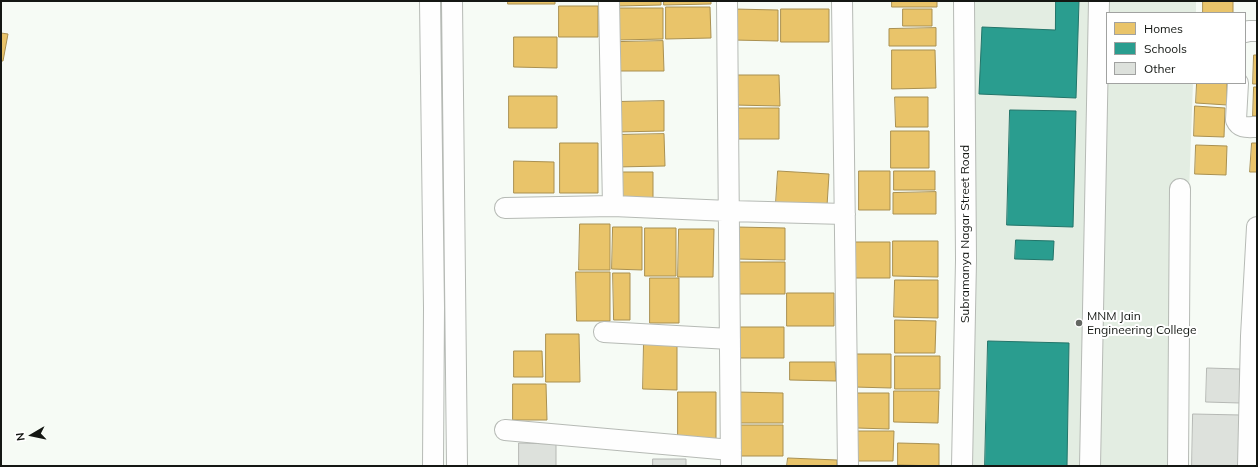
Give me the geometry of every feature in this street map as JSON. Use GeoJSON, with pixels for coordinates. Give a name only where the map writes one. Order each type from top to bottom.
{"type":"FeatureCollection","features":[{"type":"Feature","properties":{"kind":"street"},"geometry":{"type":"LineString","coordinates":[[430,1],[434,308],[433,466]]}},
{"type":"Feature","properties":{"kind":"street"},"geometry":{"type":"LineString","coordinates":[[452,1],[457,466]]}},
{"type":"Feature","properties":{"kind":"street"},"geometry":{"type":"LineString","coordinates":[[609,1],[613,206]]}},
{"type":"Feature","properties":{"kind":"street"},"geometry":{"type":"LineString","coordinates":[[505,430],[732,458],[727,1]]}},
{"type":"Feature","properties":{"kind":"street"},"geometry":{"type":"LineString","coordinates":[[842,1],[848,466]]}},
{"type":"Feature","properties":{"kind":"street","name":"Subramanya Nagar Street Road"},"geometry":{"type":"LineString","coordinates":[[962,466],[966,260],[964,1]]}},
{"type":"Feature","properties":{"kind":"street"},"geometry":{"type":"LineString","coordinates":[[1090,466],[1099,1]]}},
{"type":"Feature","properties":{"kind":"street"},"geometry":{"type":"LineString","coordinates":[[1246,32],[1257,31]]}},
{"type":"Feature","properties":{"kind":"street"},"geometry":{"type":"LineString","coordinates":[[1238,84],[1236,120],[1242,127],[1257,127]]}},
{"type":"Feature","properties":{"kind":"street"},"geometry":{"type":"LineString","coordinates":[[1178,466],[1180,189]]}},
{"type":"Feature","properties":{"kind":"street"},"geometry":{"type":"LineString","coordinates":[[505,208],[613,206],[729,212],[845,214]]}},
{"type":"Feature","properties":{"kind":"street"},"geometry":{"type":"LineString","coordinates":[[1248,466],[1251,336],[1257,226]]}},
{"type":"Feature","properties":{"kind":"street"},"geometry":{"type":"LineString","coordinates":[[604,332],[730,338]]}},
{"type":"Feature","properties":{"kind":"shaded area","name":"MNM Jain Engineering College"},"geometry":{"type":"Polygon","coordinates":[[[973,1],[1196,1],[1196,12],[1106,12],[1106,84],[1193,84],[1179,466],[973,466],[973,1]]]}},
{"type":"Feature","properties":{"kind":"building: Homes"},"geometry":{"type":"Polygon","coordinates":[[[508,1],[555,1],[555,4],[508,4],[508,1]]]}},
{"type":"Feature","properties":{"kind":"building: Homes"},"geometry":{"type":"Polygon","coordinates":[[[619,1],[661,1],[661,5],[619,6],[619,1]]]}},
{"type":"Feature","properties":{"kind":"building: Homes"},"geometry":{"type":"Polygon","coordinates":[[[664,1],[711,1],[711,4],[664,5],[664,1]]]}},
{"type":"Feature","properties":{"kind":"building: Homes"},"geometry":{"type":"Polygon","coordinates":[[[892,1],[937,1],[937,7],[892,7],[892,1]]]}},
{"type":"Feature","properties":{"kind":"building: Homes"},"geometry":{"type":"Polygon","coordinates":[[[1203,1],[1233,1],[1233,12],[1203,12],[1203,1]]]}},
{"type":"Feature","properties":{"kind":"building: Homes"},"geometry":{"type":"Polygon","coordinates":[[[559,6],[598,6],[598,37],[559,37],[559,6]]]}},
{"type":"Feature","properties":{"kind":"building: Homes"},"geometry":{"type":"Polygon","coordinates":[[[666,7],[710,7],[711,38],[666,39],[666,7]]]}},
{"type":"Feature","properties":{"kind":"building: Homes"},"geometry":{"type":"Polygon","coordinates":[[[618,8],[663,8],[663,39],[619,40],[618,8]]]}},
{"type":"Feature","properties":{"kind":"building: Homes"},"geometry":{"type":"Polygon","coordinates":[[[733,9],[778,10],[778,41],[733,40],[733,9]]]}},
{"type":"Feature","properties":{"kind":"building: Homes"},"geometry":{"type":"Polygon","coordinates":[[[781,9],[829,9],[829,42],[781,42],[781,9]]]}},
{"type":"Feature","properties":{"kind":"building: Homes"},"geometry":{"type":"Polygon","coordinates":[[[903,9],[932,9],[932,26],[903,26],[903,9]]]}},
{"type":"Feature","properties":{"kind":"building: Homes"},"geometry":{"type":"Polygon","coordinates":[[[936,28],[936,46],[889,46],[889,29],[936,28]]]}},
{"type":"Feature","properties":{"kind":"building: Homes"},"geometry":{"type":"Polygon","coordinates":[[[1,33],[8,34],[3,61],[1,61],[1,33]]]}},
{"type":"Feature","properties":{"kind":"building: Homes"},"geometry":{"type":"Polygon","coordinates":[[[514,37],[557,37],[557,68],[514,67],[514,37]]]}},
{"type":"Feature","properties":{"kind":"building: Homes"},"geometry":{"type":"Polygon","coordinates":[[[663,41],[664,71],[620,71],[619,42],[663,41]]]}},
{"type":"Feature","properties":{"kind":"building: Homes"},"geometry":{"type":"Polygon","coordinates":[[[892,50],[935,50],[936,88],[892,89],[892,50]]]}},
{"type":"Feature","properties":{"kind":"building: Homes"},"geometry":{"type":"Polygon","coordinates":[[[1254,55],[1257,55],[1257,84],[1253,84],[1254,55]]]}},
{"type":"Feature","properties":{"kind":"building: Homes"},"geometry":{"type":"Polygon","coordinates":[[[733,75],[779,75],[780,106],[733,105],[733,75]]]}},
{"type":"Feature","properties":{"kind":"building: Homes"},"geometry":{"type":"Polygon","coordinates":[[[1197,84],[1227,84],[1227,105],[1196,103],[1197,84]]]}},
{"type":"Feature","properties":{"kind":"building: Homes"},"geometry":{"type":"Polygon","coordinates":[[[1254,87],[1257,87],[1257,116],[1253,116],[1254,87]]]}},
{"type":"Feature","properties":{"kind":"building: Homes"},"geometry":{"type":"Polygon","coordinates":[[[509,96],[557,96],[557,128],[509,128],[509,96]]]}},
{"type":"Feature","properties":{"kind":"building: Homes"},"geometry":{"type":"Polygon","coordinates":[[[895,97],[928,97],[928,127],[896,127],[895,97]]]}},
{"type":"Feature","properties":{"kind":"building: Homes"},"geometry":{"type":"Polygon","coordinates":[[[664,101],[664,131],[616,132],[615,102],[664,101]]]}},
{"type":"Feature","properties":{"kind":"building: Homes"},"geometry":{"type":"Polygon","coordinates":[[[1195,106],[1225,108],[1224,137],[1194,136],[1195,106]]]}},
{"type":"Feature","properties":{"kind":"building: Homes"},"geometry":{"type":"Polygon","coordinates":[[[733,108],[779,108],[779,139],[733,139],[733,108]]]}},
{"type":"Feature","properties":{"kind":"building: Homes"},"geometry":{"type":"Polygon","coordinates":[[[891,131],[929,131],[929,168],[891,168],[891,131]]]}},
{"type":"Feature","properties":{"kind":"building: Homes"},"geometry":{"type":"Polygon","coordinates":[[[664,134],[665,166],[616,167],[615,135],[664,134]]]}},
{"type":"Feature","properties":{"kind":"building: Homes"},"geometry":{"type":"Polygon","coordinates":[[[560,143],[598,143],[598,193],[560,193],[560,143]]]}},
{"type":"Feature","properties":{"kind":"building: Homes"},"geometry":{"type":"Polygon","coordinates":[[[1252,143],[1257,143],[1257,172],[1250,172],[1252,143]]]}},
{"type":"Feature","properties":{"kind":"building: Homes"},"geometry":{"type":"Polygon","coordinates":[[[1196,145],[1227,146],[1226,175],[1195,174],[1196,145]]]}},
{"type":"Feature","properties":{"kind":"building: Homes"},"geometry":{"type":"Polygon","coordinates":[[[514,161],[554,162],[554,193],[514,193],[514,161]]]}},
{"type":"Feature","properties":{"kind":"building: Homes"},"geometry":{"type":"Polygon","coordinates":[[[778,171],[829,174],[827,206],[776,203],[778,171]]]}},
{"type":"Feature","properties":{"kind":"building: Homes"},"geometry":{"type":"Polygon","coordinates":[[[859,171],[890,171],[890,210],[859,210],[859,171]]]}},
{"type":"Feature","properties":{"kind":"building: Homes"},"geometry":{"type":"Polygon","coordinates":[[[894,171],[935,171],[935,190],[894,190],[894,171]]]}},
{"type":"Feature","properties":{"kind":"building: Homes"},"geometry":{"type":"Polygon","coordinates":[[[618,172],[653,172],[653,200],[619,201],[618,172]]]}},
{"type":"Feature","properties":{"kind":"building: Homes"},"geometry":{"type":"Polygon","coordinates":[[[936,192],[936,214],[893,214],[893,193],[936,192]]]}},
{"type":"Feature","properties":{"kind":"building: Homes"},"geometry":{"type":"Polygon","coordinates":[[[580,224],[610,224],[610,270],[579,270],[580,224]]]}},
{"type":"Feature","properties":{"kind":"building: Homes"},"geometry":{"type":"Polygon","coordinates":[[[613,227],[642,227],[642,270],[612,269],[613,227]]]}},
{"type":"Feature","properties":{"kind":"building: Homes"},"geometry":{"type":"Polygon","coordinates":[[[736,227],[785,228],[785,260],[736,259],[736,227]]]}},
{"type":"Feature","properties":{"kind":"building: Homes"},"geometry":{"type":"Polygon","coordinates":[[[645,228],[676,228],[676,276],[645,276],[645,228]]]}},
{"type":"Feature","properties":{"kind":"building: Homes"},"geometry":{"type":"Polygon","coordinates":[[[679,229],[714,229],[713,277],[678,277],[679,229]]]}},
{"type":"Feature","properties":{"kind":"building: Homes"},"geometry":{"type":"Polygon","coordinates":[[[893,241],[938,241],[938,277],[893,276],[893,241]]]}},
{"type":"Feature","properties":{"kind":"building: Homes"},"geometry":{"type":"Polygon","coordinates":[[[852,242],[890,242],[890,278],[852,278],[852,242]]]}},
{"type":"Feature","properties":{"kind":"building: Homes"},"geometry":{"type":"Polygon","coordinates":[[[736,262],[785,262],[785,294],[736,294],[736,262]]]}},
{"type":"Feature","properties":{"kind":"building: Homes"},"geometry":{"type":"Polygon","coordinates":[[[576,272],[610,272],[610,321],[577,321],[576,272]]]}},
{"type":"Feature","properties":{"kind":"building: Homes"},"geometry":{"type":"Polygon","coordinates":[[[613,273],[630,273],[630,320],[614,320],[613,273]]]}},
{"type":"Feature","properties":{"kind":"building: Homes"},"geometry":{"type":"Polygon","coordinates":[[[650,278],[679,278],[679,323],[650,323],[650,278]]]}},
{"type":"Feature","properties":{"kind":"building: Homes"},"geometry":{"type":"Polygon","coordinates":[[[895,280],[938,280],[938,318],[894,317],[895,280]]]}},
{"type":"Feature","properties":{"kind":"building: Homes"},"geometry":{"type":"Polygon","coordinates":[[[787,293],[834,293],[834,326],[787,326],[787,293]]]}},
{"type":"Feature","properties":{"kind":"building: Homes"},"geometry":{"type":"Polygon","coordinates":[[[895,320],[936,321],[935,353],[895,353],[895,320]]]}},
{"type":"Feature","properties":{"kind":"building: Homes"},"geometry":{"type":"Polygon","coordinates":[[[735,327],[784,327],[784,358],[735,358],[735,327]]]}},
{"type":"Feature","properties":{"kind":"building: Homes"},"geometry":{"type":"Polygon","coordinates":[[[546,334],[579,334],[580,382],[546,382],[546,334]]]}},
{"type":"Feature","properties":{"kind":"building: Homes"},"geometry":{"type":"Polygon","coordinates":[[[644,340],[677,341],[677,390],[643,389],[644,340]]]}},
{"type":"Feature","properties":{"kind":"building: Homes"},"geometry":{"type":"Polygon","coordinates":[[[514,351],[542,351],[543,377],[514,377],[514,351]]]}},
{"type":"Feature","properties":{"kind":"building: Homes"},"geometry":{"type":"Polygon","coordinates":[[[854,354],[891,354],[891,388],[854,387],[854,354]]]}},
{"type":"Feature","properties":{"kind":"building: Homes"},"geometry":{"type":"Polygon","coordinates":[[[895,356],[940,356],[940,389],[895,389],[895,356]]]}},
{"type":"Feature","properties":{"kind":"building: Homes"},"geometry":{"type":"Polygon","coordinates":[[[790,362],[835,362],[836,381],[790,380],[790,362]]]}},
{"type":"Feature","properties":{"kind":"building: Homes"},"geometry":{"type":"Polygon","coordinates":[[[513,384],[546,384],[547,420],[513,420],[513,384]]]}},
{"type":"Feature","properties":{"kind":"building: Homes"},"geometry":{"type":"Polygon","coordinates":[[[894,391],[939,391],[938,423],[894,422],[894,391]]]}},
{"type":"Feature","properties":{"kind":"building: Homes"},"geometry":{"type":"Polygon","coordinates":[[[678,392],[716,392],[716,440],[678,439],[678,392]]]}},
{"type":"Feature","properties":{"kind":"building: Homes"},"geometry":{"type":"Polygon","coordinates":[[[737,392],[783,393],[783,423],[737,423],[737,392]]]}},
{"type":"Feature","properties":{"kind":"building: Homes"},"geometry":{"type":"Polygon","coordinates":[[[857,393],[889,393],[889,429],[857,428],[857,393]]]}},
{"type":"Feature","properties":{"kind":"building: Homes"},"geometry":{"type":"Polygon","coordinates":[[[737,425],[783,425],[783,456],[737,456],[737,425]]]}},
{"type":"Feature","properties":{"kind":"building: Homes"},"geometry":{"type":"Polygon","coordinates":[[[854,431],[894,431],[893,461],[854,461],[854,431]]]}},
{"type":"Feature","properties":{"kind":"building: Homes"},"geometry":{"type":"Polygon","coordinates":[[[898,443],[939,444],[939,466],[898,465],[898,443]]]}},
{"type":"Feature","properties":{"kind":"building: Homes"},"geometry":{"type":"Polygon","coordinates":[[[788,458],[837,460],[837,466],[787,466],[788,458]]]}},
{"type":"Feature","properties":{"kind":"building: Schools"},"geometry":{"type":"Polygon","coordinates":[[[1056,1],[1079,1],[1076,98],[979,94],[982,27],[1055,30],[1056,1]]]}},
{"type":"Feature","properties":{"kind":"building: Schools"},"geometry":{"type":"Polygon","coordinates":[[[1010,110],[1076,111],[1073,227],[1007,225],[1010,110]]]}},
{"type":"Feature","properties":{"kind":"building: Schools"},"geometry":{"type":"Polygon","coordinates":[[[1016,240],[1054,241],[1053,260],[1015,259],[1016,240]]]}},
{"type":"Feature","properties":{"kind":"building: Schools"},"geometry":{"type":"Polygon","coordinates":[[[988,341],[1069,343],[1067,466],[985,466],[988,341]]]}},
{"type":"Feature","properties":{"kind":"building: Other"},"geometry":{"type":"Polygon","coordinates":[[[1207,368],[1240,369],[1240,403],[1206,402],[1207,368]]]}},
{"type":"Feature","properties":{"kind":"building: Other"},"geometry":{"type":"Polygon","coordinates":[[[1193,414],[1241,415],[1240,466],[1192,466],[1193,414]]]}},
{"type":"Feature","properties":{"kind":"building: Other"},"geometry":{"type":"Polygon","coordinates":[[[519,443],[556,444],[556,466],[519,466],[519,443]]]}},
{"type":"Feature","properties":{"kind":"building: Other"},"geometry":{"type":"Polygon","coordinates":[[[653,459],[686,459],[686,466],[653,466],[653,459]]]}},
{"type":"Feature","properties":{"kind":"place","name":"MNM Jain Engineering College"},"geometry":{"type":"Point","coordinates":[1079,323]}}]}
